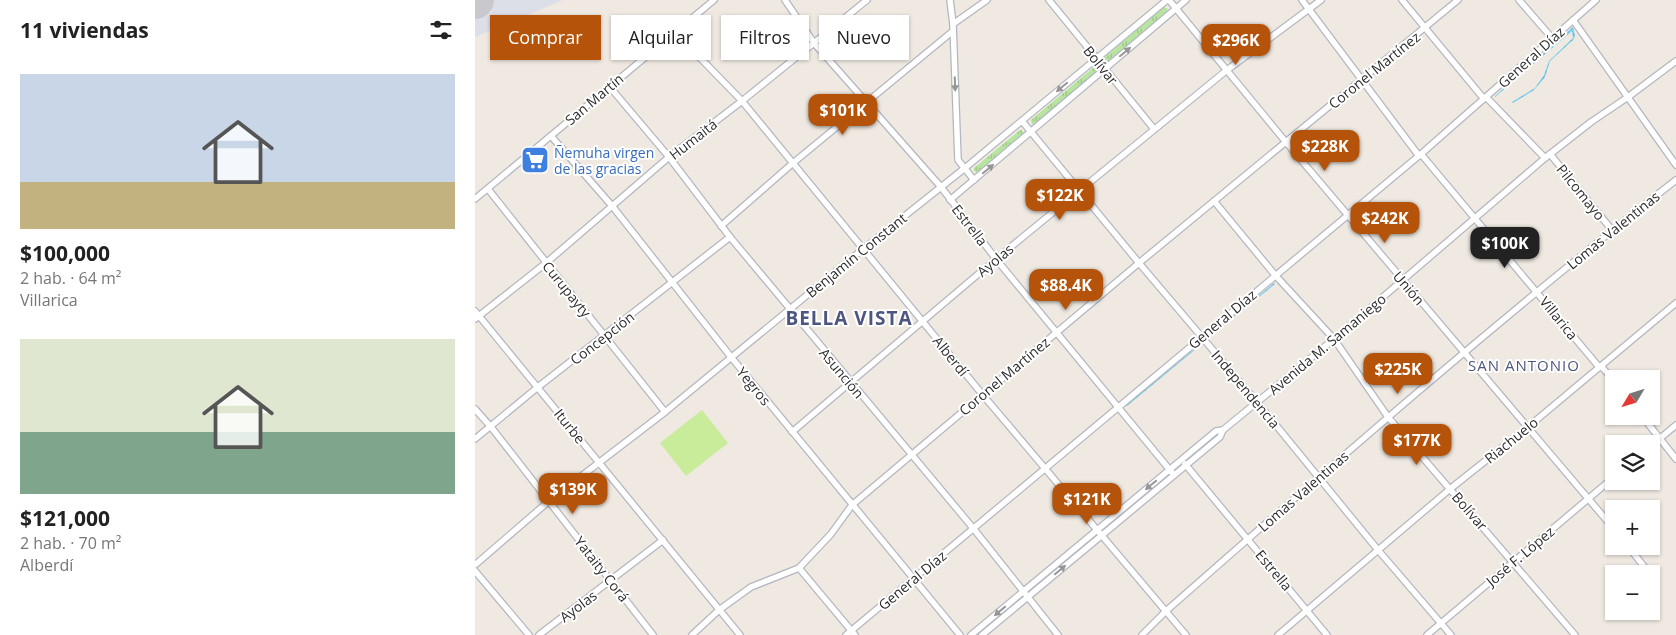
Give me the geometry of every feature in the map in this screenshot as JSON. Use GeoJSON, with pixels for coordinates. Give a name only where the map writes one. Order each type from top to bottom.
{"type":"FeatureCollection","features":[{"type":"Feature","properties":{"kind":"street","name":"San Martín"},"geometry":{"type":"LineString","coordinates":[[696,15],[714,0]]}},
{"type":"Feature","properties":{"kind":"street","name":"Estrella"},"geometry":{"type":"LineString","coordinates":[[785,0],[814,43],[941,187],[1174,475]]}},
{"type":"Feature","properties":{"kind":"street","name":"Humaitá"},"geometry":{"type":"LineString","coordinates":[[476,315],[546,262],[613,207],[669,157],[867,0]]}},
{"type":"Feature","properties":{"kind":"street"},"geometry":{"type":"LineString","coordinates":[[951,0],[958,160],[974,180]]}},
{"type":"Feature","properties":{"kind":"street"},"geometry":{"type":"LineString","coordinates":[[721,226],[987,0]]}},
{"type":"Feature","properties":{"kind":"street","name":"Bolívar"},"geometry":{"type":"LineString","coordinates":[[1049,0],[1154,130]]}},
{"type":"Feature","properties":{"kind":"street","name":"Benjamín Constant"},"geometry":{"type":"LineString","coordinates":[[475,565],[549,501],[665,412],[1168,0]]}},
{"type":"Feature","properties":{"kind":"street","name":"Unión"},"geometry":{"type":"LineString","coordinates":[[1168,0],[1402,280],[1605,518]]}},
{"type":"Feature","properties":{"kind":"street"},"geometry":{"type":"LineString","coordinates":[[951,200],[1186,0]]}},
{"type":"Feature","properties":{"kind":"street","name":"Villarica"},"geometry":{"type":"LineString","coordinates":[[1302,0],[1422,157],[1605,371]]}},
{"type":"Feature","properties":{"kind":"street","name":"Ayolas"},"geometry":{"type":"LineString","coordinates":[[792,432],[997,258],[1227,70],[1321,0]]}},
{"type":"Feature","properties":{"kind":"street","name":"Pilcomayo"},"geometry":{"type":"LineString","coordinates":[[1402,0],[1488,99],[1547,156],[1612,230]]}},
{"type":"Feature","properties":{"kind":"street","name":"Coronel Martínez"},"geometry":{"type":"LineString","coordinates":[[692,635],[719,610],[751,586],[799,568],[831,534],[852,505],[1285,141],[1458,0]]}},
{"type":"Feature","properties":{"kind":"street"},"geometry":{"type":"LineString","coordinates":[[1519,0],[1551,38]]}},
{"type":"Feature","properties":{"kind":"street","name":"General Díaz"},"geometry":{"type":"LineString","coordinates":[[851,634],[973,528],[1121,409],[1422,157],[1488,99],[1551,38],[1576,23],[1596,0]]}},
{"type":"Feature","properties":{"kind":"street"},"geometry":{"type":"LineString","coordinates":[[1576,23],[1676,165]]}},
{"type":"Feature","properties":{"kind":"street","name":"San Martín"},"geometry":{"type":"LineString","coordinates":[[475,199],[641,60]]}},
{"type":"Feature","properties":{"kind":"street","name":"Alberdí"},"geometry":{"type":"LineString","coordinates":[[702,60],[742,101],[982,394],[1186,635]]}},
{"type":"Feature","properties":{"kind":"street","name":"Avenida M. Samaniego"},"geometry":{"type":"LineString","coordinates":[[971,635],[1103,535],[1220,437],[1223,430],[1333,339],[1547,156],[1676,61]]}},
{"type":"Feature","properties":{"kind":"street","name":"Asunción"},"geometry":{"type":"LineString","coordinates":[[609,86],[669,157],[729,237],[973,528],[1058,635]]}},
{"type":"Feature","properties":{"kind":"street","name":"Independencia"},"geometry":{"type":"LineString","coordinates":[[1022,120],[1378,550],[1451,635]]}},
{"type":"Feature","properties":{"kind":"street","name":"Yegros"},"geometry":{"type":"LineString","coordinates":[[551,136],[613,207],[731,357],[959,635]]}},
{"type":"Feature","properties":{"kind":"street","name":"Lomas Valentinas"},"geometry":{"type":"LineString","coordinates":[[1142,635],[1166,611],[1388,417],[1612,230],[1676,180]]}},
{"type":"Feature","properties":{"kind":"street","name":"Curupayty"},"geometry":{"type":"LineString","coordinates":[[488,189],[665,412]]}},
{"type":"Feature","properties":{"kind":"street","name":"Bolívar"},"geometry":{"type":"LineString","coordinates":[[1214,201],[1278,278],[1333,339],[1388,417],[1575,635]]}},
{"type":"Feature","properties":{"kind":"street","name":"Concepción"},"geometry":{"type":"LineString","coordinates":[[475,439],[729,237]]}},
{"type":"Feature","properties":{"kind":"street","name":"Riachuelo"},"geometry":{"type":"LineString","coordinates":[[1277,635],[1450,489],[1528,427],[1676,303]]}},
{"type":"Feature","properties":{"kind":"street","name":"Iturbe"},"geometry":{"type":"LineString","coordinates":[[476,315],[538,387],[740,635]]}},
{"type":"Feature","properties":{"kind":"street","name":"Yataity Corá"},"geometry":{"type":"LineString","coordinates":[[475,409],[653,635]]}},
{"type":"Feature","properties":{"kind":"street"},"geometry":{"type":"LineString","coordinates":[[1660,438],[1676,425]]}},
{"type":"Feature","properties":{"kind":"street","name":"Avenida M. Samaniego"},"geometry":{"type":"LineString","coordinates":[[982,635],[1098,529],[1216,431],[1223,430]]}},
{"type":"Feature","properties":{"kind":"street"},"geometry":{"type":"LineString","coordinates":[[1660,440],[1676,459]]}},
{"type":"Feature","properties":{"kind":"street","name":"Estrella"},"geometry":{"type":"LineString","coordinates":[[1182,460],[1327,635]]}},
{"type":"Feature","properties":{"kind":"street","name":"José F. López"},"geometry":{"type":"LineString","coordinates":[[1427,635],[1605,485]]}},
{"type":"Feature","properties":{"kind":"street","name":"Ayolas"},"geometry":{"type":"LineString","coordinates":[[539,635],[663,540]]}},
{"type":"Feature","properties":{"kind":"street"},"geometry":{"type":"LineString","coordinates":[[1635,555],[1643,565]]}},
{"type":"Feature","properties":{"kind":"street"},"geometry":{"type":"LineString","coordinates":[[799,568],[851,634]]}},
{"type":"Feature","properties":{"kind":"street"},"geometry":{"type":"LineString","coordinates":[[475,571],[529,635]]}},
{"type":"Feature","properties":{"kind":"shaded area"},"geometry":{"type":"Polygon","coordinates":[[[475,0],[563,0],[527,15],[490,15],[490,31],[475,37],[475,0]]]}},
{"type":"Feature","properties":{"kind":"green space"},"geometry":{"type":"Polygon","coordinates":[[[1164,7],[1168,9],[1167,11],[1105,62],[1104,58],[1164,7]]]}},
{"type":"Feature","properties":{"kind":"green space"},"geometry":{"type":"Polygon","coordinates":[[[1094,67],[1097,71],[1032,124],[1031,120],[1094,67]]]}},
{"type":"Feature","properties":{"kind":"green space"},"geometry":{"type":"Polygon","coordinates":[[[1020,130],[1023,133],[977,172],[974,171],[974,168],[1020,130]]]}},
{"type":"Feature","properties":{"kind":"green space"},"geometry":{"type":"Polygon","coordinates":[[[702,410],[728,443],[686,476],[660,443],[702,410]]]}},
{"type":"Feature","properties":{"kind":"green space"},"geometry":{"type":"Polygon","coordinates":[[[1164,477],[1166,478],[1105,528],[1105,527],[1164,477]]]}},
{"type":"Feature","properties":{"kind":"green space"},"geometry":{"type":"Polygon","coordinates":[[[1092,537],[1094,538],[1031,588],[1092,537]]]}},
{"type":"Feature","properties":{"kind":"water"},"geometry":{"type":"Polygon","coordinates":[[[1573,27],[1575,36],[1573,40],[1550,61],[1545,77],[1534,90],[1512,102],[1535,88],[1544,75],[1549,61],[1573,38],[1572,31],[1495,97],[1495,96],[1573,27]]]}},
{"type":"Feature","properties":{"kind":"water"},"geometry":{"type":"Polygon","coordinates":[[[1274,283],[1275,284],[1210,336],[1274,283]]]}},
{"type":"Feature","properties":{"kind":"water"},"geometry":{"type":"Polygon","coordinates":[[[1203,342],[1127,406],[1126,405],[1203,342]]]}},
{"type":"Feature","properties":{"kind":"place","name":"Ñemuha virgen de las gracias"},"geometry":{"type":"Point","coordinates":[535,160]}},
{"type":"Feature","properties":{"kind":"district","name":"BELLA VISTA"},"geometry":{"type":"Point","coordinates":[849,318]}},
{"type":"Feature","properties":{"kind":"district","name":"SAN ANTONIO"},"geometry":{"type":"Point","coordinates":[1524,365]}}]}
